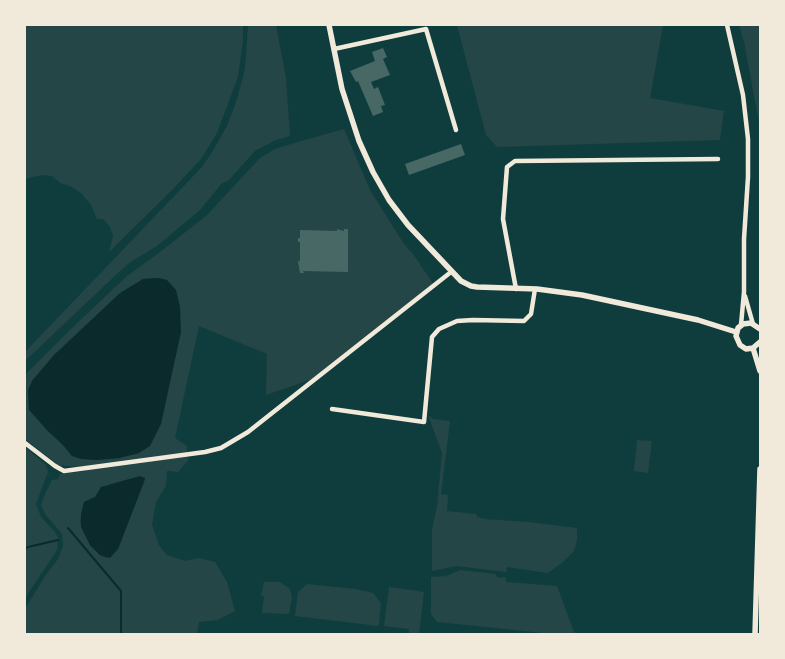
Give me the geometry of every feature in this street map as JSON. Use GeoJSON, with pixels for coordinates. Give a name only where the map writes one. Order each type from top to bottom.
{"type":"FeatureCollection","features":[{"type":"Feature","properties":{"kind":"street"},"geometry":{"type":"LineString","coordinates":[[329,25],[349,112],[359,142],[377,181],[404,220],[461,281],[471,286],[535,289],[582,295],[698,320],[736,332]]}},
{"type":"Feature","properties":{"kind":"street"},"geometry":{"type":"LineString","coordinates":[[727,25],[742,86],[748,139],[744,292],[741,325],[736,332],[736,339],[740,346],[746,349],[753,348],[760,342]]}},
{"type":"Feature","properties":{"kind":"street"},"geometry":{"type":"LineString","coordinates":[[334,49],[426,29],[456,130]]}},
{"type":"Feature","properties":{"kind":"street"},"geometry":{"type":"LineString","coordinates":[[516,289],[503,219],[508,167],[514,161],[718,159]]}},
{"type":"Feature","properties":{"kind":"street"},"geometry":{"type":"LineString","coordinates":[[25,443],[64,471],[195,454],[221,448],[248,432],[452,272]]}},
{"type":"Feature","properties":{"kind":"street"},"geometry":{"type":"LineString","coordinates":[[332,409],[424,422],[432,337],[439,329],[457,321],[524,321],[531,314],[535,289]]}},
{"type":"Feature","properties":{"kind":"street"},"geometry":{"type":"LineString","coordinates":[[744,292],[753,324],[760,329]]}},
{"type":"Feature","properties":{"kind":"street"},"geometry":{"type":"LineString","coordinates":[[741,325],[753,324]]}},
{"type":"Feature","properties":{"kind":"street"},"geometry":{"type":"LineString","coordinates":[[753,348],[760,372]]}},
{"type":"Feature","properties":{"kind":"street"},"geometry":{"type":"LineString","coordinates":[[755,634],[760,469]]}},
{"type":"Feature","properties":{"kind":"shaded area"},"geometry":{"type":"Polygon","coordinates":[[[25,25],[243,25],[243,41],[238,77],[217,133],[201,159],[109,252],[113,236],[110,227],[103,219],[97,219],[91,205],[82,194],[72,187],[60,183],[52,176],[42,175],[25,179],[25,25]]]}},
{"type":"Feature","properties":{"kind":"shaded area"},"geometry":{"type":"Polygon","coordinates":[[[248,25],[276,25],[286,78],[290,136],[276,140],[255,151],[228,181],[222,183],[200,210],[157,246],[129,263],[25,361],[25,352],[202,167],[214,149],[227,126],[237,99],[245,69],[248,25]]]}},
{"type":"Feature","properties":{"kind":"shaded area"},"geometry":{"type":"Polygon","coordinates":[[[457,25],[663,25],[650,98],[724,111],[720,140],[497,147],[486,135],[457,25]]]}},
{"type":"Feature","properties":{"kind":"shaded area"},"geometry":{"type":"Polygon","coordinates":[[[739,25],[760,25],[760,128],[744,42],[739,25]]]}},
{"type":"Feature","properties":{"kind":"shaded area"},"geometry":{"type":"Polygon","coordinates":[[[344,129],[370,190],[404,244],[434,285],[324,375],[266,395],[267,354],[199,326],[175,438],[187,446],[188,461],[178,472],[167,471],[166,486],[156,502],[152,525],[159,545],[167,555],[185,561],[199,558],[215,562],[227,582],[235,611],[218,620],[199,622],[197,634],[25,634],[25,609],[58,559],[63,546],[62,534],[45,514],[41,505],[45,494],[52,480],[58,479],[60,474],[87,471],[78,467],[58,465],[25,439],[25,375],[127,276],[207,215],[260,158],[275,149],[344,129]],[[158,278],[143,279],[54,355],[32,381],[47,430],[72,456],[96,460],[119,458],[139,453],[167,280],[158,278]],[[95,497],[84,502],[80,522],[90,545],[100,555],[107,558],[118,549],[129,519],[95,497]]]}},
{"type":"Feature","properties":{"kind":"shaded area"},"geometry":{"type":"Polygon","coordinates":[[[158,278],[167,280],[176,290],[180,307],[181,332],[161,424],[150,446],[139,453],[119,458],[96,460],[72,456],[29,410],[28,390],[32,381],[54,355],[120,293],[143,279],[158,278]]]}},
{"type":"Feature","properties":{"kind":"shaded area"},"geometry":{"type":"Polygon","coordinates":[[[428,415],[433,419],[450,421],[441,494],[448,495],[447,511],[476,514],[477,517],[486,519],[577,528],[577,540],[574,551],[563,562],[548,573],[507,567],[506,572],[456,566],[432,571],[432,530],[437,506],[442,453],[428,415]]]}},
{"type":"Feature","properties":{"kind":"shaded area"},"geometry":{"type":"Polygon","coordinates":[[[637,440],[652,441],[648,473],[634,471],[637,440]]]}},
{"type":"Feature","properties":{"kind":"shaded area"},"geometry":{"type":"Polygon","coordinates":[[[25,447],[46,465],[48,472],[36,504],[41,517],[58,538],[57,550],[25,598],[25,447]]]}},
{"type":"Feature","properties":{"kind":"shaded area"},"geometry":{"type":"Polygon","coordinates":[[[140,476],[145,478],[144,482],[118,549],[110,558],[100,555],[90,545],[81,527],[81,514],[84,502],[95,497],[101,487],[140,476]]]}},
{"type":"Feature","properties":{"kind":"shaded area"},"geometry":{"type":"Polygon","coordinates":[[[460,570],[495,574],[498,578],[506,577],[506,582],[557,586],[574,632],[578,634],[553,634],[437,622],[431,614],[431,577],[446,576],[460,570]]]}},
{"type":"Feature","properties":{"kind":"shaded area"},"geometry":{"type":"Polygon","coordinates":[[[264,582],[280,582],[290,589],[292,597],[289,614],[262,613],[264,596],[261,596],[264,582]]]}},
{"type":"Feature","properties":{"kind":"shaded area"},"geometry":{"type":"Polygon","coordinates":[[[307,584],[356,589],[373,593],[381,603],[378,626],[295,616],[298,592],[307,584]]]}},
{"type":"Feature","properties":{"kind":"shaded area"},"geometry":{"type":"Polygon","coordinates":[[[389,587],[424,592],[419,634],[409,634],[409,629],[384,626],[389,587]]]}},
{"type":"Feature","properties":{"kind":"building"},"geometry":{"type":"Polygon","coordinates":[[[383,48],[387,57],[383,59],[390,75],[371,82],[374,89],[378,87],[385,105],[381,106],[383,112],[373,116],[358,81],[356,82],[350,71],[375,61],[372,52],[383,48]]]}},
{"type":"Feature","properties":{"kind":"building"},"geometry":{"type":"Polygon","coordinates":[[[461,144],[465,155],[409,175],[405,164],[461,144]]]}},
{"type":"Feature","properties":{"kind":"building"},"geometry":{"type":"Polygon","coordinates":[[[337,229],[344,231],[344,229],[348,229],[348,272],[303,271],[304,273],[300,273],[298,261],[300,261],[300,242],[298,242],[298,238],[300,238],[300,230],[337,231],[337,229]]]}},
{"type":"Feature","properties":{"kind":"waterway"},"geometry":{"type":"LineString","coordinates":[[68,528],[121,591],[121,634]]}},
{"type":"Feature","properties":{"kind":"waterway"},"geometry":{"type":"LineString","coordinates":[[25,549],[58,540]]}}]}
